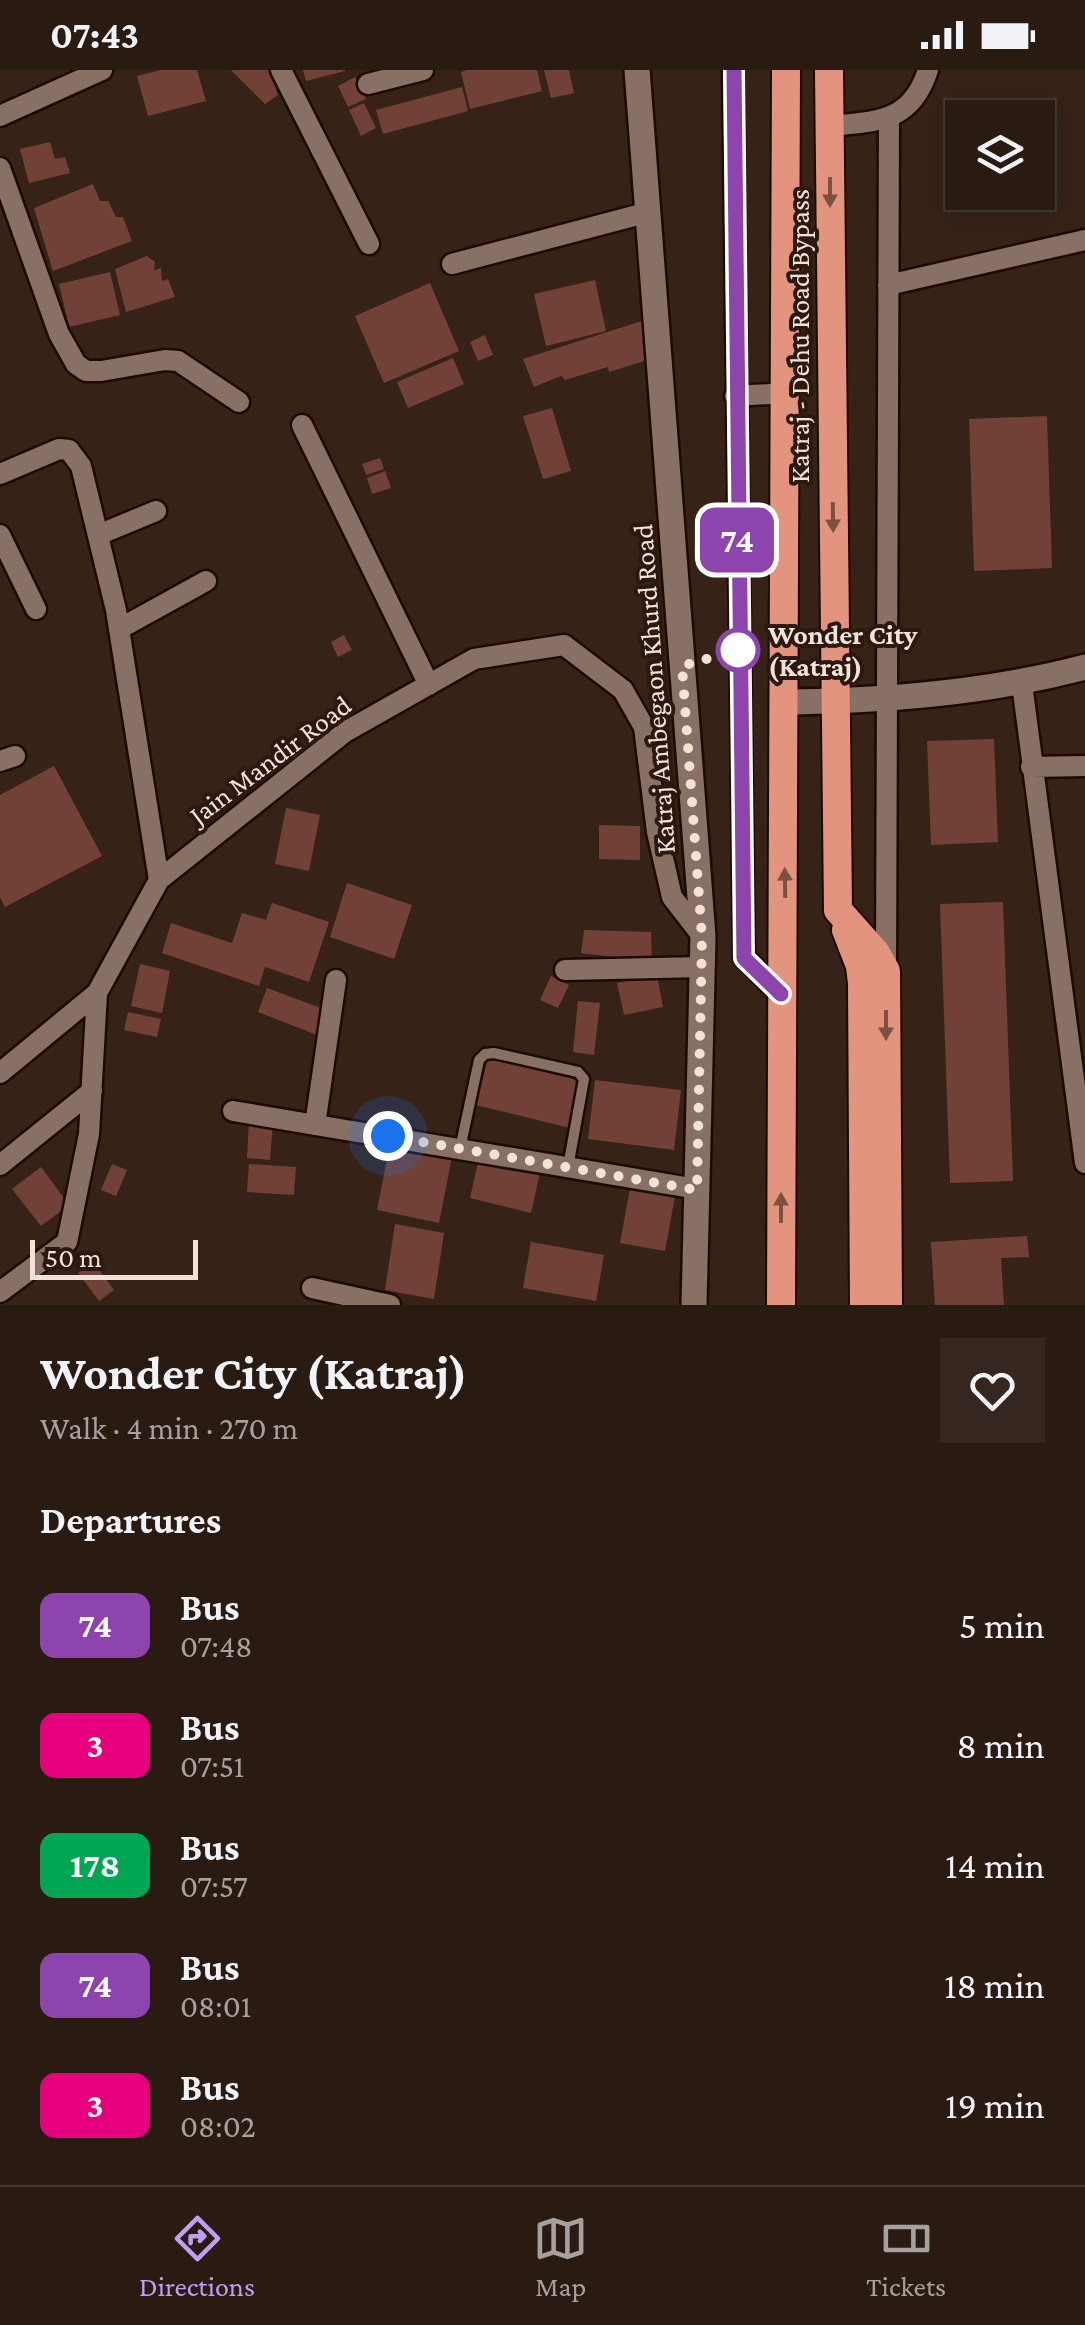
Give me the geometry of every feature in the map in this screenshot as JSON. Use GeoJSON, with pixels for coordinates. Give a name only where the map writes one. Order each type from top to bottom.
{"type":"FeatureCollection","features":[{"type":"Feature","properties":{"kind":"highway","name":"Katraj - Dehu Road Bypass"},"geometry":{"type":"LineString","coordinates":[[829,82],[838,910]]}},
{"type":"Feature","properties":{"kind":"highway","name":"Katraj - Dehu Road Bypass"},"geometry":{"type":"LineString","coordinates":[[782,1305],[786,84]]}},
{"type":"Feature","properties":{"kind":"highway"},"geometry":{"type":"LineString","coordinates":[[788,130],[830,126]]}},
{"type":"Feature","properties":{"kind":"highway"},"geometry":{"type":"LineString","coordinates":[[838,910],[876,953],[886,971],[888,1305]]}},
{"type":"Feature","properties":{"kind":"highway"},"geometry":{"type":"LineString","coordinates":[[838,910],[860,966],[862,982],[864,1305]]}},
{"type":"Feature","properties":{"kind":"street"},"geometry":{"type":"LineString","coordinates":[[0,116],[102,70]]}},
{"type":"Feature","properties":{"kind":"street"},"geometry":{"type":"LineString","coordinates":[[281,70],[369,244]]}},
{"type":"Feature","properties":{"kind":"street"},"geometry":{"type":"LineString","coordinates":[[368,84],[423,70]]}},
{"type":"Feature","properties":{"kind":"street","name":"Katraj Ambegaon Khurd Road"},"geometry":{"type":"LineString","coordinates":[[638,70],[702,937],[694,1305]]}},
{"type":"Feature","properties":{"kind":"street"},"geometry":{"type":"LineString","coordinates":[[734,70],[744,958],[781,994]]}},
{"type":"Feature","properties":{"kind":"street"},"geometry":{"type":"LineString","coordinates":[[830,126],[890,120],[924,84],[928,70]]}},
{"type":"Feature","properties":{"kind":"street"},"geometry":{"type":"LineString","coordinates":[[886,971],[890,120]]}},
{"type":"Feature","properties":{"kind":"street"},"geometry":{"type":"LineString","coordinates":[[0,168],[6,201],[59,334],[76,364],[86,371],[101,371],[178,361],[239,402]]}},
{"type":"Feature","properties":{"kind":"street"},"geometry":{"type":"LineString","coordinates":[[452,264],[649,212]]}},
{"type":"Feature","properties":{"kind":"street"},"geometry":{"type":"LineString","coordinates":[[888,285],[1085,240]]}},
{"type":"Feature","properties":{"kind":"street"},"geometry":{"type":"LineString","coordinates":[[735,396],[787,393]]}},
{"type":"Feature","properties":{"kind":"street"},"geometry":{"type":"LineString","coordinates":[[302,425],[429,684]]}},
{"type":"Feature","properties":{"kind":"street"},"geometry":{"type":"LineString","coordinates":[[0,474],[50,452],[69,450],[81,466],[118,628],[159,880]]}},
{"type":"Feature","properties":{"kind":"street"},"geometry":{"type":"LineString","coordinates":[[98,535],[156,512]]}},
{"type":"Feature","properties":{"kind":"street"},"geometry":{"type":"LineString","coordinates":[[0,535],[36,608]]}},
{"type":"Feature","properties":{"kind":"street"},"geometry":{"type":"LineString","coordinates":[[118,628],[206,581]]}},
{"type":"Feature","properties":{"kind":"street","name":"Jain Mandir Road"},"geometry":{"type":"LineString","coordinates":[[0,1073],[97,993],[159,880],[346,732],[474,659],[564,645],[623,690],[644,728],[656,832],[672,897],[702,937]]}},
{"type":"Feature","properties":{"kind":"street"},"geometry":{"type":"LineString","coordinates":[[783,702],[886,698],[1022,684],[1085,667]]}},
{"type":"Feature","properties":{"kind":"street"},"geometry":{"type":"LineString","coordinates":[[1022,684],[1085,1163]]}},
{"type":"Feature","properties":{"kind":"street"},"geometry":{"type":"LineString","coordinates":[[1030,767],[1085,766]]}},
{"type":"Feature","properties":{"kind":"street"},"geometry":{"type":"LineString","coordinates":[[565,970],[702,967]]}},
{"type":"Feature","properties":{"kind":"street"},"geometry":{"type":"LineString","coordinates":[[315,1124],[336,980]]}},
{"type":"Feature","properties":{"kind":"street"},"geometry":{"type":"LineString","coordinates":[[0,1292],[67,1242],[89,1134],[97,993]]}},
{"type":"Feature","properties":{"kind":"street"},"geometry":{"type":"LineString","coordinates":[[0,1165],[92,1092]]}},
{"type":"Feature","properties":{"kind":"street"},"geometry":{"type":"LineString","coordinates":[[233,1111],[697,1190]]}},
{"type":"Feature","properties":{"kind":"street"},"geometry":{"type":"LineString","coordinates":[[312,1288],[390,1305]]}},
{"type":"Feature","properties":{"kind":"lane"},"geometry":{"type":"LineString","coordinates":[[460,1149],[479,1060],[494,1053],[578,1072],[584,1079],[568,1168]]}},
{"type":"Feature","properties":{"kind":"building"},"geometry":{"type":"Polygon","coordinates":[[[161,70],[197,70],[206,101],[148,116],[137,76],[161,70]]]}},
{"type":"Feature","properties":{"kind":"building"},"geometry":{"type":"Polygon","coordinates":[[[231,70],[269,70],[278,95],[265,104],[231,70]]]}},
{"type":"Feature","properties":{"kind":"building"},"geometry":{"type":"Polygon","coordinates":[[[303,70],[345,70],[345,71],[306,81],[303,70]]]}},
{"type":"Feature","properties":{"kind":"building"},"geometry":{"type":"Polygon","coordinates":[[[537,70],[542,91],[470,109],[461,72],[537,70]]]}},
{"type":"Feature","properties":{"kind":"building"},"geometry":{"type":"Polygon","coordinates":[[[544,70],[569,70],[574,93],[551,98],[544,70]]]}},
{"type":"Feature","properties":{"kind":"building"},"geometry":{"type":"Polygon","coordinates":[[[355,77],[366,99],[348,107],[338,86],[355,77]]]}},
{"type":"Feature","properties":{"kind":"building"},"geometry":{"type":"Polygon","coordinates":[[[462,87],[468,111],[383,134],[376,110],[462,87]]]}},
{"type":"Feature","properties":{"kind":"building"},"geometry":{"type":"Polygon","coordinates":[[[364,103],[376,128],[361,136],[349,110],[364,103]]]}},
{"type":"Feature","properties":{"kind":"building"},"geometry":{"type":"Polygon","coordinates":[[[50,142],[55,159],[65,157],[70,173],[29,183],[20,149],[50,142]]]}},
{"type":"Feature","properties":{"kind":"building"},"geometry":{"type":"Polygon","coordinates":[[[93,184],[100,201],[108,201],[116,217],[123,217],[132,241],[53,271],[34,208],[93,184]]]}},
{"type":"Feature","properties":{"kind":"building"},"geometry":{"type":"Polygon","coordinates":[[[147,256],[155,262],[154,270],[161,268],[162,281],[168,279],[175,297],[126,312],[115,269],[147,256]]]}},
{"type":"Feature","properties":{"kind":"building"},"geometry":{"type":"Polygon","coordinates":[[[110,272],[120,315],[69,327],[59,284],[110,272]]]}},
{"type":"Feature","properties":{"kind":"building"},"geometry":{"type":"Polygon","coordinates":[[[595,280],[606,331],[546,346],[534,294],[595,280]]]}},
{"type":"Feature","properties":{"kind":"building"},"geometry":{"type":"Polygon","coordinates":[[[430,283],[459,351],[384,383],[355,316],[430,283]]]}},
{"type":"Feature","properties":{"kind":"building"},"geometry":{"type":"Polygon","coordinates":[[[648,319],[655,337],[642,343],[660,356],[609,372],[608,367],[565,380],[561,376],[534,387],[523,359],[648,319]]]}},
{"type":"Feature","properties":{"kind":"building"},"geometry":{"type":"Polygon","coordinates":[[[485,335],[493,355],[478,361],[470,342],[485,335]]]}},
{"type":"Feature","properties":{"kind":"building"},"geometry":{"type":"Polygon","coordinates":[[[453,358],[464,384],[408,408],[397,382],[453,358]]]}},
{"type":"Feature","properties":{"kind":"building"},"geometry":{"type":"Polygon","coordinates":[[[552,408],[571,471],[543,479],[523,416],[552,408]]]}},
{"type":"Feature","properties":{"kind":"building"},"geometry":{"type":"Polygon","coordinates":[[[1047,416],[1052,568],[974,571],[969,419],[1047,416]]]}},
{"type":"Feature","properties":{"kind":"building"},"geometry":{"type":"Polygon","coordinates":[[[380,458],[384,469],[366,475],[362,464],[380,458]]]}},
{"type":"Feature","properties":{"kind":"building"},"geometry":{"type":"Polygon","coordinates":[[[385,471],[391,488],[372,494],[367,478],[385,471]]]}},
{"type":"Feature","properties":{"kind":"building"},"geometry":{"type":"Polygon","coordinates":[[[344,635],[352,650],[338,657],[331,642],[344,635]]]}},
{"type":"Feature","properties":{"kind":"building"},"geometry":{"type":"Polygon","coordinates":[[[994,739],[998,842],[931,845],[927,741],[994,739]]]}},
{"type":"Feature","properties":{"kind":"building"},"geometry":{"type":"Polygon","coordinates":[[[54,766],[102,856],[5,907],[0,897],[0,795],[54,766]]]}},
{"type":"Feature","properties":{"kind":"building"},"geometry":{"type":"Polygon","coordinates":[[[286,808],[320,815],[309,871],[275,864],[286,808]]]}},
{"type":"Feature","properties":{"kind":"building"},"geometry":{"type":"Polygon","coordinates":[[[599,825],[640,826],[640,860],[599,859],[599,825]]]}},
{"type":"Feature","properties":{"kind":"building"},"geometry":{"type":"Polygon","coordinates":[[[347,883],[412,905],[394,959],[330,937],[347,883]]]}},
{"type":"Feature","properties":{"kind":"building"},"geometry":{"type":"Polygon","coordinates":[[[1003,902],[1013,1181],[950,1183],[940,904],[1003,902]]]}},
{"type":"Feature","properties":{"kind":"building"},"geometry":{"type":"Polygon","coordinates":[[[272,903],[329,922],[309,982],[265,967],[259,986],[162,953],[171,923],[232,943],[242,913],[266,920],[272,903]]]}},
{"type":"Feature","properties":{"kind":"building"},"geometry":{"type":"Polygon","coordinates":[[[584,930],[651,932],[652,962],[581,953],[584,930]]]}},
{"type":"Feature","properties":{"kind":"building"},"geometry":{"type":"Polygon","coordinates":[[[140,964],[170,971],[162,1013],[131,1006],[140,964]]]}},
{"type":"Feature","properties":{"kind":"building"},"geometry":{"type":"Polygon","coordinates":[[[657,975],[663,1007],[624,1015],[617,983],[657,975]]]}},
{"type":"Feature","properties":{"kind":"building"},"geometry":{"type":"Polygon","coordinates":[[[551,976],[569,985],[558,1008],[540,1000],[551,976]]]}},
{"type":"Feature","properties":{"kind":"building"},"geometry":{"type":"Polygon","coordinates":[[[267,988],[326,1010],[317,1035],[258,1012],[267,988]]]}},
{"type":"Feature","properties":{"kind":"building"},"geometry":{"type":"Polygon","coordinates":[[[578,1001],[600,1003],[594,1055],[573,1052],[578,1001]]]}},
{"type":"Feature","properties":{"kind":"building"},"geometry":{"type":"Polygon","coordinates":[[[128,1012],[161,1019],[157,1037],[124,1030],[128,1012]]]}},
{"type":"Feature","properties":{"kind":"building"},"geometry":{"type":"Polygon","coordinates":[[[488,1058],[581,1081],[570,1128],[476,1105],[488,1058]]]}},
{"type":"Feature","properties":{"kind":"building"},"geometry":{"type":"Polygon","coordinates":[[[595,1080],[681,1090],[674,1150],[588,1139],[595,1080]]]}},
{"type":"Feature","properties":{"kind":"building"},"geometry":{"type":"Polygon","coordinates":[[[249,1120],[273,1122],[270,1160],[247,1158],[249,1120]]]}},
{"type":"Feature","properties":{"kind":"building"},"geometry":{"type":"Polygon","coordinates":[[[390,1144],[452,1157],[439,1223],[377,1210],[390,1144]]]}},
{"type":"Feature","properties":{"kind":"building"},"geometry":{"type":"Polygon","coordinates":[[[480,1153],[541,1168],[531,1213],[470,1198],[480,1153]]]}},
{"type":"Feature","properties":{"kind":"building"},"geometry":{"type":"Polygon","coordinates":[[[112,1164],[127,1170],[116,1196],[101,1190],[112,1164]]]}},
{"type":"Feature","properties":{"kind":"building"},"geometry":{"type":"Polygon","coordinates":[[[249,1164],[296,1167],[294,1195],[247,1192],[249,1164]]]}},
{"type":"Feature","properties":{"kind":"building"},"geometry":{"type":"Polygon","coordinates":[[[41,1167],[69,1205],[41,1226],[12,1189],[41,1167]]]}},
{"type":"Feature","properties":{"kind":"building"},"geometry":{"type":"Polygon","coordinates":[[[630,1188],[675,1196],[665,1251],[620,1243],[630,1188]]]}},
{"type":"Feature","properties":{"kind":"building"},"geometry":{"type":"Polygon","coordinates":[[[395,1224],[444,1233],[434,1299],[385,1290],[395,1224]]]}},
{"type":"Feature","properties":{"kind":"building"},"geometry":{"type":"Polygon","coordinates":[[[1027,1236],[1029,1257],[1001,1258],[1004,1305],[935,1305],[931,1242],[1027,1236]]]}},
{"type":"Feature","properties":{"kind":"building"},"geometry":{"type":"Polygon","coordinates":[[[531,1242],[604,1255],[596,1301],[523,1288],[531,1242]]]}},
{"type":"Feature","properties":{"kind":"building"},"geometry":{"type":"Polygon","coordinates":[[[93,1262],[114,1290],[99,1301],[78,1273],[93,1262]]]}},
{"type":"Feature","properties":{"kind":"bus line","name":"74"},"geometry":{"type":"LineString","coordinates":[[734,70],[744,958],[781,994]]}},
{"type":"Feature","properties":{"kind":"place","name":"Wonder City (Katraj)"},"geometry":{"type":"Point","coordinates":[738,650]}},
{"type":"Feature","properties":{"kind":"route"},"geometry":{"type":"LineString","coordinates":[[388,1136],[697,1190],[702,937],[682,666],[738,650]]}}]}
